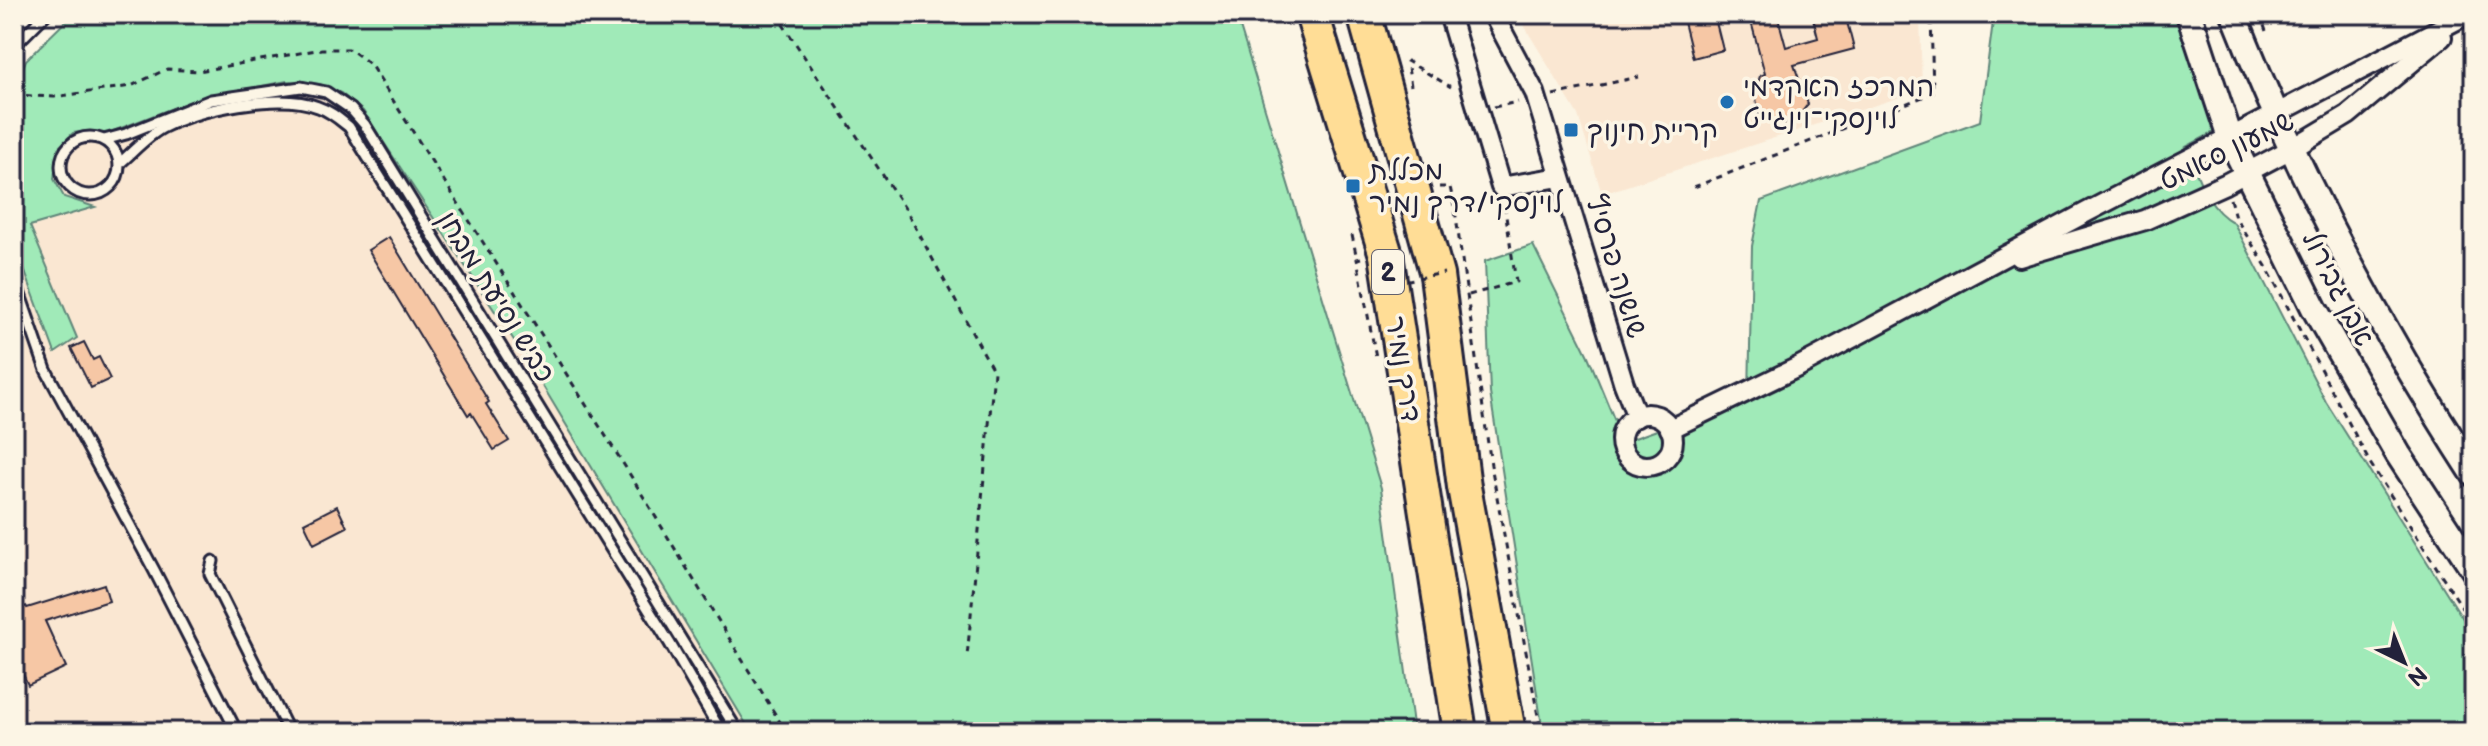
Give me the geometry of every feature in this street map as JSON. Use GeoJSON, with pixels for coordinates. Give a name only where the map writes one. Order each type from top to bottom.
{"type":"FeatureCollection","features":[{"type":"Feature","properties":{"kind":"highway","name":"דרך נמיר"},"geometry":{"type":"LineString","coordinates":[[1312,14],[1386,255],[1460,732]]}},
{"type":"Feature","properties":{"kind":"highway","name":"דרך נמיר"},"geometry":{"type":"LineString","coordinates":[[1364,14],[1437,275],[1464,487],[1509,732]]}},
{"type":"Feature","properties":{"kind":"street"},"geometry":{"type":"LineString","coordinates":[[1449,14],[1501,187]]}},
{"type":"Feature","properties":{"kind":"street"},"geometry":{"type":"LineString","coordinates":[[1493,14],[1537,98],[1560,177]]}},
{"type":"Feature","properties":{"kind":"street","name":"אבן גבירול"},"geometry":{"type":"LineString","coordinates":[[2189,14],[2230,138],[2236,178],[2398,454],[2474,570]]}},
{"type":"Feature","properties":{"kind":"street","name":"אבן גבירול"},"geometry":{"type":"LineString","coordinates":[[2234,14],[2276,114],[2371,304],[2474,474]]}},
{"type":"Feature","properties":{"kind":"street","name":"שמעון סאמט"},"geometry":{"type":"LineString","coordinates":[[1971,274],[2145,220],[2236,178],[2348,115],[2470,14]]}},
{"type":"Feature","properties":{"kind":"street","name":"שמעון סאמט"},"geometry":{"type":"LineString","coordinates":[[1670,429],[1798,367],[2470,14]]}},
{"type":"Feature","properties":{"kind":"street","name":"שושנה פרסיץ"},"geometry":{"type":"LineString","coordinates":[[1501,187],[1560,177],[1637,417]]}},
{"type":"Feature","properties":{"kind":"street"},"geometry":{"type":"LineString","coordinates":[[1637,417],[1658,417],[1670,429],[1672,445],[1664,460],[1639,465],[1625,455],[1621,439],[1627,424],[1637,417]]}},
{"type":"Feature","properties":{"kind":"lane"},"geometry":{"type":"LineString","coordinates":[[14,50],[46,14]]}},
{"type":"Feature","properties":{"kind":"lane","name":"כביש נסיעת מבחן"},"geometry":{"type":"LineString","coordinates":[[104,140],[211,100],[301,87],[326,92],[351,109],[365,125],[406,191],[738,732]]}},
{"type":"Feature","properties":{"kind":"lane","name":"כביש נסיעת מבחן"},"geometry":{"type":"LineString","coordinates":[[120,163],[161,128],[219,108],[273,101],[316,105],[349,127],[669,642],[721,732]]}},
{"type":"Feature","properties":{"kind":"lane"},"geometry":{"type":"LineString","coordinates":[[85,137],[104,140],[117,154],[120,163],[115,182],[100,194],[81,194],[66,183],[61,165],[68,147],[85,137]]}},
{"type":"Feature","properties":{"kind":"lane"},"geometry":{"type":"LineString","coordinates":[[15,281],[46,370],[237,732]]}},
{"type":"Feature","properties":{"kind":"lane"},"geometry":{"type":"LineString","coordinates":[[213,561],[210,574],[289,732]]}},
{"type":"Feature","properties":{"kind":"path"},"geometry":{"type":"LineString","coordinates":[[776,14],[906,210],[994,372],[967,657]]}},
{"type":"Feature","properties":{"kind":"path"},"geometry":{"type":"LineString","coordinates":[[1694,187],[1933,93],[1931,14]]}},
{"type":"Feature","properties":{"kind":"path"},"geometry":{"type":"LineString","coordinates":[[2260,14],[2270,44]]}},
{"type":"Feature","properties":{"kind":"path"},"geometry":{"type":"LineString","coordinates":[[1412,89],[1407,61],[1457,91],[1472,92]]}},
{"type":"Feature","properties":{"kind":"path"},"geometry":{"type":"LineString","coordinates":[[1478,110],[1639,77]]}},
{"type":"Feature","properties":{"kind":"path"},"geometry":{"type":"LineString","coordinates":[[2236,178],[2235,217],[2266,266],[2370,463],[2474,626]]}},
{"type":"Feature","properties":{"kind":"path"},"geometry":{"type":"LineString","coordinates":[[1432,188],[1450,187],[1491,465],[1541,732]]}},
{"type":"Feature","properties":{"kind":"path"},"geometry":{"type":"LineString","coordinates":[[1459,299],[1516,282],[1501,187]]}},
{"type":"Feature","properties":{"kind":"path"},"geometry":{"type":"LineString","coordinates":[[1383,285],[1444,273]]}},
{"type":"Feature","properties":{"kind":"shaded area","name":"המרכז האקדמי לוינסקי־וינגייט"},"geometry":{"type":"Polygon","coordinates":[[[1517,14],[1920,14],[1922,90],[1602,194],[1578,115],[1517,14]]]}},
{"type":"Feature","properties":{"kind":"shaded area"},"geometry":{"type":"Polygon","coordinates":[[[287,81],[320,84],[341,93],[363,111],[529,363],[751,732],[14,732],[14,231],[93,207],[63,197],[54,179],[58,148],[73,133],[87,131],[103,135],[196,99],[287,81]]]}},
{"type":"Feature","properties":{"kind":"green space"},"geometry":{"type":"Polygon","coordinates":[[[73,14],[1236,14],[1381,488],[1414,732],[751,732],[529,363],[363,111],[341,93],[320,84],[287,81],[196,99],[103,135],[87,131],[73,133],[58,148],[54,179],[64,197],[95,207],[30,226],[77,338],[55,353],[14,242],[14,90],[26,60],[73,14]]]}},
{"type":"Feature","properties":{"kind":"green space"},"geometry":{"type":"Polygon","coordinates":[[[1994,14],[2175,14],[2214,132],[2186,147],[2199,180],[2216,209],[2234,223],[2326,402],[2474,636],[2474,732],[1543,732],[1490,393],[1485,261],[1533,245],[1588,356],[1619,431],[1629,440],[1749,397],[1752,246],[1761,201],[1980,121],[1994,14]]]}},
{"type":"Feature","properties":{"kind":"building"},"geometry":{"type":"Polygon","coordinates":[[[1682,14],[1714,14],[1723,50],[1693,58],[1682,14]]]}},
{"type":"Feature","properties":{"kind":"building"},"geometry":{"type":"Polygon","coordinates":[[[1749,14],[1777,14],[1786,47],[1818,38],[1812,14],[1845,14],[1854,49],[1794,65],[1808,104],[1795,121],[1778,125],[1759,115],[1755,93],[1760,76],[1765,74],[1749,14]]]}},
{"type":"Feature","properties":{"kind":"building"},"geometry":{"type":"Polygon","coordinates":[[[389,237],[489,402],[486,404],[509,441],[494,450],[471,413],[468,415],[368,250],[389,237]]]}},
{"type":"Feature","properties":{"kind":"building"},"geometry":{"type":"Polygon","coordinates":[[[84,342],[93,360],[99,357],[110,379],[91,388],[71,348],[84,342]]]}},
{"type":"Feature","properties":{"kind":"building"},"geometry":{"type":"Polygon","coordinates":[[[337,506],[347,527],[314,544],[304,523],[337,506]]]}},
{"type":"Feature","properties":{"kind":"building"},"geometry":{"type":"Polygon","coordinates":[[[104,584],[109,601],[45,621],[66,667],[28,685],[14,655],[14,612],[104,584]]]}},
{"type":"Feature","properties":{"kind":"place","name":"המרכז האקדמי לוינסקי־וינגייט"},"geometry":{"type":"Point","coordinates":[1727,102]}},
{"type":"Feature","properties":{"kind":"place","name":"קריית חינוך"},"geometry":{"type":"Point","coordinates":[1571,130]}},
{"type":"Feature","properties":{"kind":"place","name":"מכללת לוינסקי/דרך נמיר"},"geometry":{"type":"Point","coordinates":[1353,186]}}]}
